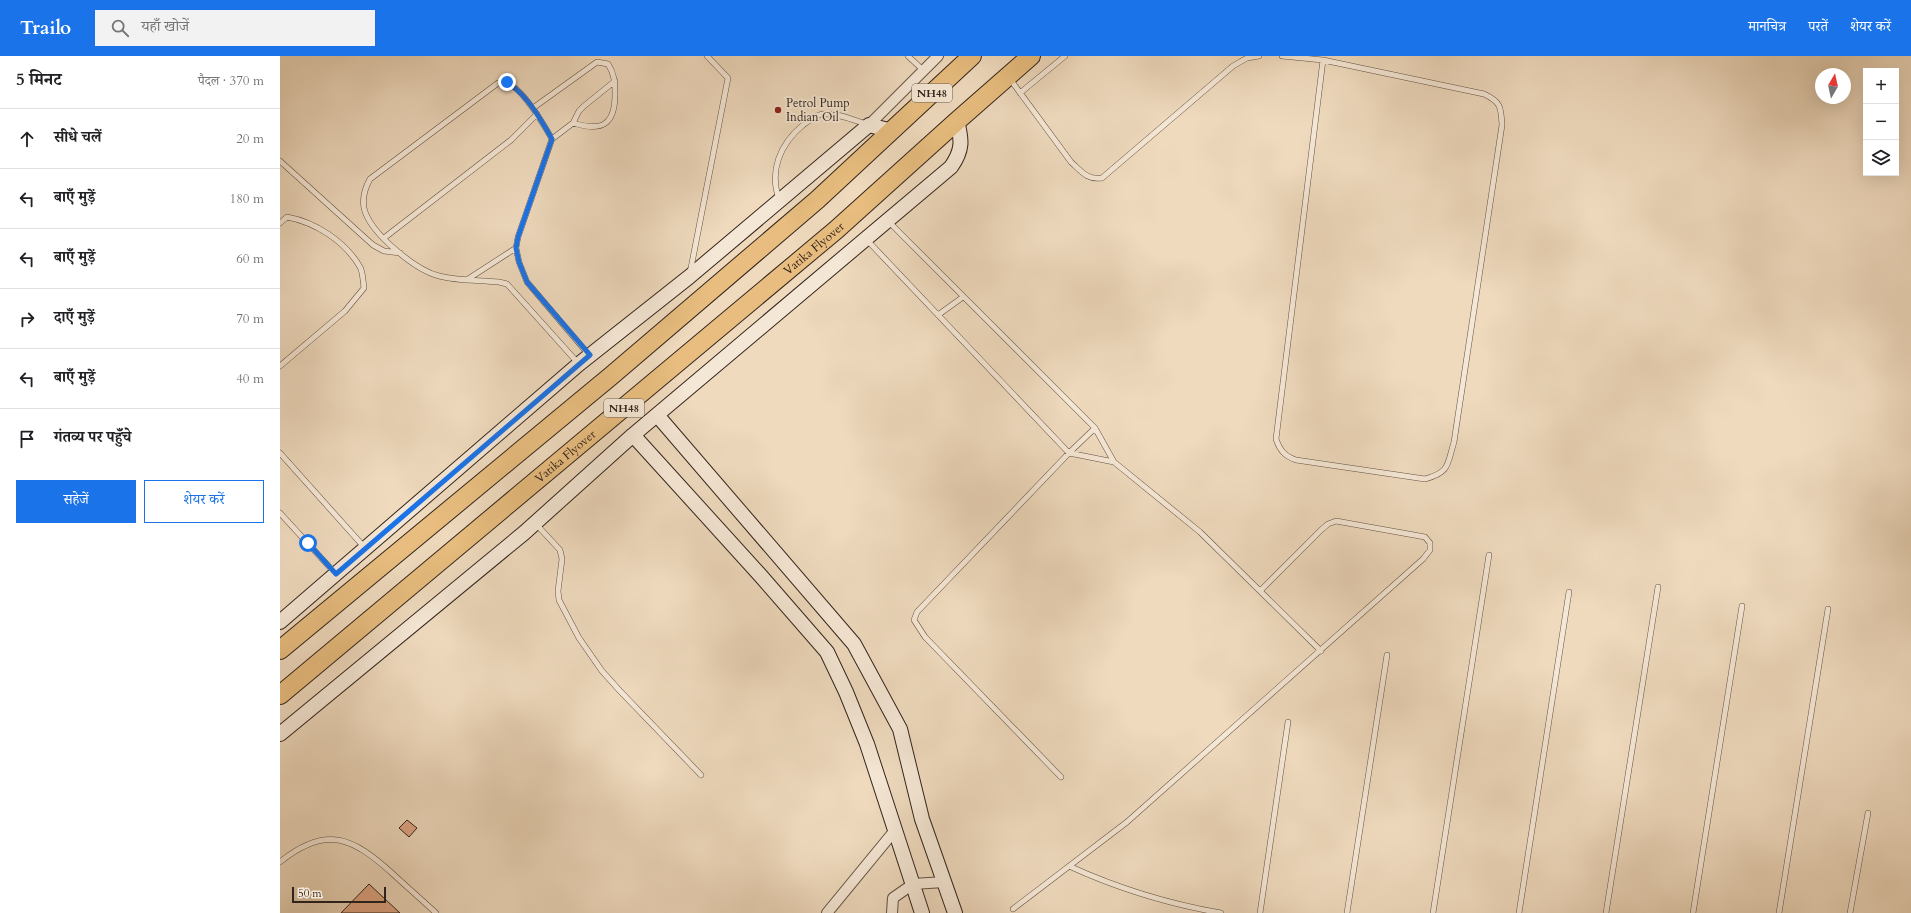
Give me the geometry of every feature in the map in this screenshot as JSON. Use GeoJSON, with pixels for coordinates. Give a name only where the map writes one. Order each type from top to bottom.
{"type":"FeatureCollection","features":[{"type":"Feature","properties":{"kind":"highway","name":"NH48"},"geometry":{"type":"LineString","coordinates":[[280,650],[612,376],[817,200],[972,56]]}},
{"type":"Feature","properties":{"kind":"highway","name":"NH48"},"geometry":{"type":"LineString","coordinates":[[957,120],[1032,56]]}},
{"type":"Feature","properties":{"kind":"highway","name":"Vatika Flyover"},"geometry":{"type":"LineString","coordinates":[[283,692],[836,230],[957,120]]}},
{"type":"Feature","properties":{"kind":"street"},"geometry":{"type":"LineString","coordinates":[[280,622],[584,360],[689,277],[869,125],[938,56]]}},
{"type":"Feature","properties":{"kind":"street"},"geometry":{"type":"LineString","coordinates":[[280,734],[535,523],[633,435],[951,167],[959,157],[961,136],[957,120]]}},
{"type":"Feature","properties":{"kind":"street"},"geometry":{"type":"LineString","coordinates":[[869,125],[892,130]]}},
{"type":"Feature","properties":{"kind":"street"},"geometry":{"type":"LineString","coordinates":[[657,415],[854,644],[900,729],[922,819],[955,913]]}},
{"type":"Feature","properties":{"kind":"street"},"geometry":{"type":"LineString","coordinates":[[633,435],[760,575],[827,652],[846,692],[867,744],[896,829],[922,913]]}},
{"type":"Feature","properties":{"kind":"street"},"geometry":{"type":"LineString","coordinates":[[827,913],[896,829]]}},
{"type":"Feature","properties":{"kind":"street"},"geometry":{"type":"LineString","coordinates":[[892,913],[893,898],[913,884],[944,882]]}},
{"type":"Feature","properties":{"kind":"lane"},"geometry":{"type":"LineString","coordinates":[[689,277],[728,78],[707,56]]}},
{"type":"Feature","properties":{"kind":"lane"},"geometry":{"type":"LineString","coordinates":[[908,56],[923,70]]}},
{"type":"Feature","properties":{"kind":"lane"},"geometry":{"type":"LineString","coordinates":[[1020,93],[1065,56]]}},
{"type":"Feature","properties":{"kind":"lane"},"geometry":{"type":"LineString","coordinates":[[1008,76],[1071,162],[1083,173],[1093,179],[1102,178],[1233,66],[1247,58],[1259,56]]}},
{"type":"Feature","properties":{"kind":"lane"},"geometry":{"type":"LineString","coordinates":[[1282,56],[1323,60],[1484,94],[1495,99],[1501,108],[1502,125],[1454,442],[1445,470],[1438,475],[1425,479],[1296,460],[1286,456],[1279,448],[1276,439],[1323,60]]}},
{"type":"Feature","properties":{"kind":"lane"},"geometry":{"type":"LineString","coordinates":[[533,108],[597,62],[608,64],[612,70],[615,81],[614,113],[606,123],[594,127],[573,123]]}},
{"type":"Feature","properties":{"kind":"lane"},"geometry":{"type":"LineString","coordinates":[[584,360],[527,282],[519,262],[516,248],[518,237],[552,139],[573,123],[578,111],[615,81]]}},
{"type":"Feature","properties":{"kind":"lane"},"geometry":{"type":"LineString","coordinates":[[552,139],[533,108],[514,87],[507,82],[498,83],[370,179],[364,190],[364,208],[369,221],[384,238],[424,270],[438,276],[507,284],[584,360]]}},
{"type":"Feature","properties":{"kind":"lane"},"geometry":{"type":"LineString","coordinates":[[384,238],[511,140],[537,114]]}},
{"type":"Feature","properties":{"kind":"lane"},"geometry":{"type":"LineString","coordinates":[[780,200],[776,189],[776,161],[792,134],[812,118],[823,114],[840,116],[869,125]]}},
{"type":"Feature","properties":{"kind":"lane"},"geometry":{"type":"LineString","coordinates":[[280,161],[373,245],[384,251],[401,253]]}},
{"type":"Feature","properties":{"kind":"lane"},"geometry":{"type":"LineString","coordinates":[[280,223],[287,217],[303,220],[338,240],[360,268],[364,288],[345,311],[280,366]]}},
{"type":"Feature","properties":{"kind":"lane"},"geometry":{"type":"LineString","coordinates":[[887,220],[1095,428],[1114,462],[1200,532],[1261,590],[1321,651]]}},
{"type":"Feature","properties":{"kind":"lane"},"geometry":{"type":"LineString","coordinates":[[865,239],[1069,453],[1114,462]]}},
{"type":"Feature","properties":{"kind":"lane"},"geometry":{"type":"LineString","coordinates":[[468,279],[516,248]]}},
{"type":"Feature","properties":{"kind":"lane"},"geometry":{"type":"LineString","coordinates":[[938,315],[964,297]]}},
{"type":"Feature","properties":{"kind":"lane"},"geometry":{"type":"LineString","coordinates":[[1061,777],[925,637],[916,626],[914,620],[917,612],[1069,453],[1095,428]]}},
{"type":"Feature","properties":{"kind":"lane"},"geometry":{"type":"LineString","coordinates":[[280,453],[366,548]]}},
{"type":"Feature","properties":{"kind":"lane"},"geometry":{"type":"LineString","coordinates":[[280,513],[336,574]]}},
{"type":"Feature","properties":{"kind":"lane"},"geometry":{"type":"LineString","coordinates":[[1013,909],[1127,822],[1321,651],[1423,558],[1430,550],[1430,543],[1424,537],[1336,521],[1328,524],[1321,530],[1261,590]]}},
{"type":"Feature","properties":{"kind":"lane"},"geometry":{"type":"LineString","coordinates":[[535,523],[560,550],[562,559],[558,591],[559,600],[579,638],[602,671],[701,776]]}},
{"type":"Feature","properties":{"kind":"lane"},"geometry":{"type":"LineString","coordinates":[[1433,913],[1489,555]]}},
{"type":"Feature","properties":{"kind":"lane"},"geometry":{"type":"LineString","coordinates":[[1606,913],[1658,586]]}},
{"type":"Feature","properties":{"kind":"lane"},"geometry":{"type":"LineString","coordinates":[[1519,913],[1569,592]]}},
{"type":"Feature","properties":{"kind":"lane"},"geometry":{"type":"LineString","coordinates":[[1693,913],[1742,606]]}},
{"type":"Feature","properties":{"kind":"lane"},"geometry":{"type":"LineString","coordinates":[[1779,913],[1828,609]]}},
{"type":"Feature","properties":{"kind":"lane"},"geometry":{"type":"LineString","coordinates":[[1347,913],[1387,655]]}},
{"type":"Feature","properties":{"kind":"lane"},"geometry":{"type":"LineString","coordinates":[[1260,913],[1288,722]]}},
{"type":"Feature","properties":{"kind":"lane"},"geometry":{"type":"LineString","coordinates":[[1850,913],[1868,813]]}},
{"type":"Feature","properties":{"kind":"lane"},"geometry":{"type":"LineString","coordinates":[[280,862],[300,847],[310,843],[336,840],[346,841],[358,846],[373,857],[436,913]]}},
{"type":"Feature","properties":{"kind":"lane"},"geometry":{"type":"LineString","coordinates":[[1069,866],[1090,876],[1137,892],[1180,905],[1221,913]]}},
{"type":"Feature","properties":{"kind":"building"},"geometry":{"type":"Polygon","coordinates":[[[407,820],[417,828],[409,837],[399,828],[407,820]]]}},
{"type":"Feature","properties":{"kind":"building"},"geometry":{"type":"Polygon","coordinates":[[[369,884],[400,913],[341,913],[369,884]]]}},
{"type":"Feature","properties":{"kind":"place","name":"Petrol Pump Indian Oil"},"geometry":{"type":"Point","coordinates":[778,110]}},
{"type":"Feature","properties":{"kind":"route"},"geometry":{"type":"LineString","coordinates":[[308,543],[336,574],[590,355],[527,282],[519,262],[516,248],[518,237],[552,139],[533,108],[514,87],[507,82]]}}]}
